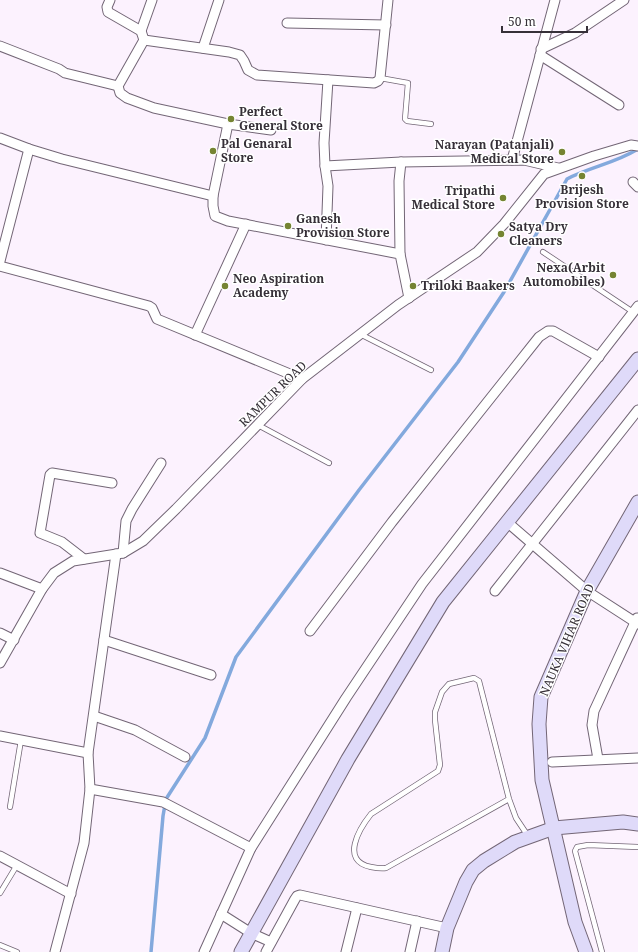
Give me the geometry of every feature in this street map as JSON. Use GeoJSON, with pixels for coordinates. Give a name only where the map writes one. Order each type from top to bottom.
{"type":"FeatureCollection","features":[{"type":"Feature","properties":{"kind":"street"},"geometry":{"type":"LineString","coordinates":[[110,0],[107,7],[108,12],[141,31]]}},
{"type":"Feature","properties":{"kind":"street"},"geometry":{"type":"LineString","coordinates":[[152,0],[141,31],[144,40],[118,86],[120,93],[127,98],[154,108],[228,124],[271,130]]}},
{"type":"Feature","properties":{"kind":"street"},"geometry":{"type":"LineString","coordinates":[[203,48],[219,0]]}},
{"type":"Feature","properties":{"kind":"street"},"geometry":{"type":"LineString","coordinates":[[144,40],[229,52],[240,55],[248,70],[257,75],[374,83],[380,78],[388,0]]}},
{"type":"Feature","properties":{"kind":"street"},"geometry":{"type":"LineString","coordinates":[[512,160],[555,0]]}},
{"type":"Feature","properties":{"kind":"street"},"geometry":{"type":"LineString","coordinates":[[541,52],[575,33],[624,0]]}},
{"type":"Feature","properties":{"kind":"street"},"geometry":{"type":"LineString","coordinates":[[287,23],[386,25]]}},
{"type":"Feature","properties":{"kind":"street"},"geometry":{"type":"LineString","coordinates":[[0,46],[59,69],[65,73],[118,86]]}},
{"type":"Feature","properties":{"kind":"street"},"geometry":{"type":"LineString","coordinates":[[541,52],[619,105]]}},
{"type":"Feature","properties":{"kind":"street"},"geometry":{"type":"LineString","coordinates":[[326,240],[328,186],[324,143],[328,80]]}},
{"type":"Feature","properties":{"kind":"street"},"geometry":{"type":"LineString","coordinates":[[228,124],[213,196],[215,216],[228,221],[400,254]]}},
{"type":"Feature","properties":{"kind":"street"},"geometry":{"type":"LineString","coordinates":[[0,138],[62,159],[213,196]]}},
{"type":"Feature","properties":{"kind":"street","name":"RAMPUR ROAD"},"geometry":{"type":"LineString","coordinates":[[0,663],[42,589],[54,573],[73,561],[120,554],[143,541],[302,379],[409,298],[477,252],[504,224],[544,174],[558,168],[636,144]]}},
{"type":"Feature","properties":{"kind":"street"},"geometry":{"type":"LineString","coordinates":[[0,261],[29,149]]}},
{"type":"Feature","properties":{"kind":"street"},"geometry":{"type":"LineString","coordinates":[[325,166],[401,162],[524,160],[558,168]]}},
{"type":"Feature","properties":{"kind":"street"},"geometry":{"type":"LineString","coordinates":[[401,162],[399,181],[400,254],[409,298]]}},
{"type":"Feature","properties":{"kind":"street"},"geometry":{"type":"LineString","coordinates":[[195,335],[246,224]]}},
{"type":"Feature","properties":{"kind":"street"},"geometry":{"type":"LineString","coordinates":[[0,266],[149,306],[152,308],[156,319],[302,379]]}},
{"type":"Feature","properties":{"kind":"street"},"geometry":{"type":"LineString","coordinates":[[204,952],[252,848],[346,698],[422,584],[636,309]]}},
{"type":"Feature","properties":{"kind":"street"},"geometry":{"type":"LineString","coordinates":[[310,631],[392,522],[539,338],[548,331],[553,331],[599,357]]}},
{"type":"Feature","properties":{"kind":"street"},"geometry":{"type":"LineString","coordinates":[[241,952],[348,759],[443,602],[638,359]]}},
{"type":"Feature","properties":{"kind":"street"},"geometry":{"type":"LineString","coordinates":[[495,591],[638,410]]}},
{"type":"Feature","properties":{"kind":"street"},"geometry":{"type":"LineString","coordinates":[[55,952],[84,843],[90,789],[88,753],[104,640],[126,521],[161,463]]}},
{"type":"Feature","properties":{"kind":"street"},"geometry":{"type":"LineString","coordinates":[[84,559],[62,542],[40,533],[50,475],[52,473],[112,483]]}},
{"type":"Feature","properties":{"kind":"street","name":"NAUKA VIHAR ROAD"},"geometry":{"type":"LineString","coordinates":[[586,952],[575,922],[542,780],[539,724],[541,697],[586,591],[638,502]]}},
{"type":"Feature","properties":{"kind":"street"},"geometry":{"type":"LineString","coordinates":[[507,522],[586,591],[637,621],[594,711],[592,725],[598,759]]}},
{"type":"Feature","properties":{"kind":"street"},"geometry":{"type":"LineString","coordinates":[[0,573],[42,589]]}},
{"type":"Feature","properties":{"kind":"street"},"geometry":{"type":"LineString","coordinates":[[0,633],[14,640]]}},
{"type":"Feature","properties":{"kind":"street"},"geometry":{"type":"LineString","coordinates":[[104,640],[211,676]]}},
{"type":"Feature","properties":{"kind":"street"},"geometry":{"type":"LineString","coordinates":[[94,716],[135,730],[185,757]]}},
{"type":"Feature","properties":{"kind":"street"},"geometry":{"type":"LineString","coordinates":[[0,736],[88,753]]}},
{"type":"Feature","properties":{"kind":"street"},"geometry":{"type":"LineString","coordinates":[[552,762],[638,758]]}},
{"type":"Feature","properties":{"kind":"street"},"geometry":{"type":"LineString","coordinates":[[90,789],[163,802],[252,848]]}},
{"type":"Feature","properties":{"kind":"street"},"geometry":{"type":"LineString","coordinates":[[442,952],[447,928],[466,882],[473,870],[484,861],[515,842],[554,828],[623,822],[638,824]]}},
{"type":"Feature","properties":{"kind":"street"},"geometry":{"type":"LineString","coordinates":[[0,856],[71,894]]}},
{"type":"Feature","properties":{"kind":"street"},"geometry":{"type":"LineString","coordinates":[[266,952],[297,896],[300,895],[447,928]]}},
{"type":"Feature","properties":{"kind":"street"},"geometry":{"type":"LineString","coordinates":[[346,952],[357,908]]}},
{"type":"Feature","properties":{"kind":"street"},"geometry":{"type":"LineString","coordinates":[[221,914],[251,933],[271,942]]}},
{"type":"Feature","properties":{"kind":"street"},"geometry":{"type":"LineString","coordinates":[[410,952],[417,921]]}},
{"type":"Feature","properties":{"kind":"lane"},"geometry":{"type":"LineString","coordinates":[[380,78],[408,83],[405,119],[407,121],[431,124]]}},
{"type":"Feature","properties":{"kind":"lane"},"geometry":{"type":"LineString","coordinates":[[543,252],[636,309]]}},
{"type":"Feature","properties":{"kind":"lane"},"geometry":{"type":"LineString","coordinates":[[360,334],[431,370]]}},
{"type":"Feature","properties":{"kind":"lane"},"geometry":{"type":"LineString","coordinates":[[258,424],[329,463]]}},
{"type":"Feature","properties":{"kind":"lane"},"geometry":{"type":"LineString","coordinates":[[509,799],[386,868],[377,868],[364,865],[355,858],[355,842],[365,822],[371,814],[438,771],[440,768],[435,712],[442,692],[449,684],[474,678],[479,681],[509,799],[516,818],[529,837]]}},
{"type":"Feature","properties":{"kind":"lane"},"geometry":{"type":"LineString","coordinates":[[10,806],[21,740]]}},
{"type":"Feature","properties":{"kind":"lane"},"geometry":{"type":"LineString","coordinates":[[602,952],[575,851],[577,847],[588,845],[638,847]]}},
{"type":"Feature","properties":{"kind":"lane"},"geometry":{"type":"LineString","coordinates":[[0,893],[17,865]]}},
{"type":"Feature","properties":{"kind":"lane"},"geometry":{"type":"LineString","coordinates":[[0,945],[16,952]]}},
{"type":"Feature","properties":{"kind":"waterway"},"geometry":{"type":"LineString","coordinates":[[151,952],[163,816],[166,799],[205,738],[236,657],[359,490],[458,362],[504,292],[567,179],[621,158],[638,149]]}},
{"type":"Feature","properties":{"kind":"place","name":"Perfect General Store"},"geometry":{"type":"Point","coordinates":[231,119]}},
{"type":"Feature","properties":{"kind":"place","name":"Pal Genaral Store"},"geometry":{"type":"Point","coordinates":[213,151]}},
{"type":"Feature","properties":{"kind":"place","name":"Narayan (Patanjali) Medical Store"},"geometry":{"type":"Point","coordinates":[562,152]}},
{"type":"Feature","properties":{"kind":"place","name":"Brijesh Provision Store"},"geometry":{"type":"Point","coordinates":[582,176]}},
{"type":"Feature","properties":{"kind":"place","name":"Tripathi Medical Store"},"geometry":{"type":"Point","coordinates":[503,198]}},
{"type":"Feature","properties":{"kind":"place","name":"Ganesh Provision Store"},"geometry":{"type":"Point","coordinates":[288,226]}},
{"type":"Feature","properties":{"kind":"place","name":"Satya Dry Cleaners"},"geometry":{"type":"Point","coordinates":[501,234]}},
{"type":"Feature","properties":{"kind":"place","name":"Nexa(Arbit Automobiles)"},"geometry":{"type":"Point","coordinates":[613,275]}},
{"type":"Feature","properties":{"kind":"place","name":"Neo Aspiration Academy"},"geometry":{"type":"Point","coordinates":[225,286]}},
{"type":"Feature","properties":{"kind":"place","name":"Triloki Baakers"},"geometry":{"type":"Point","coordinates":[413,286]}}]}
